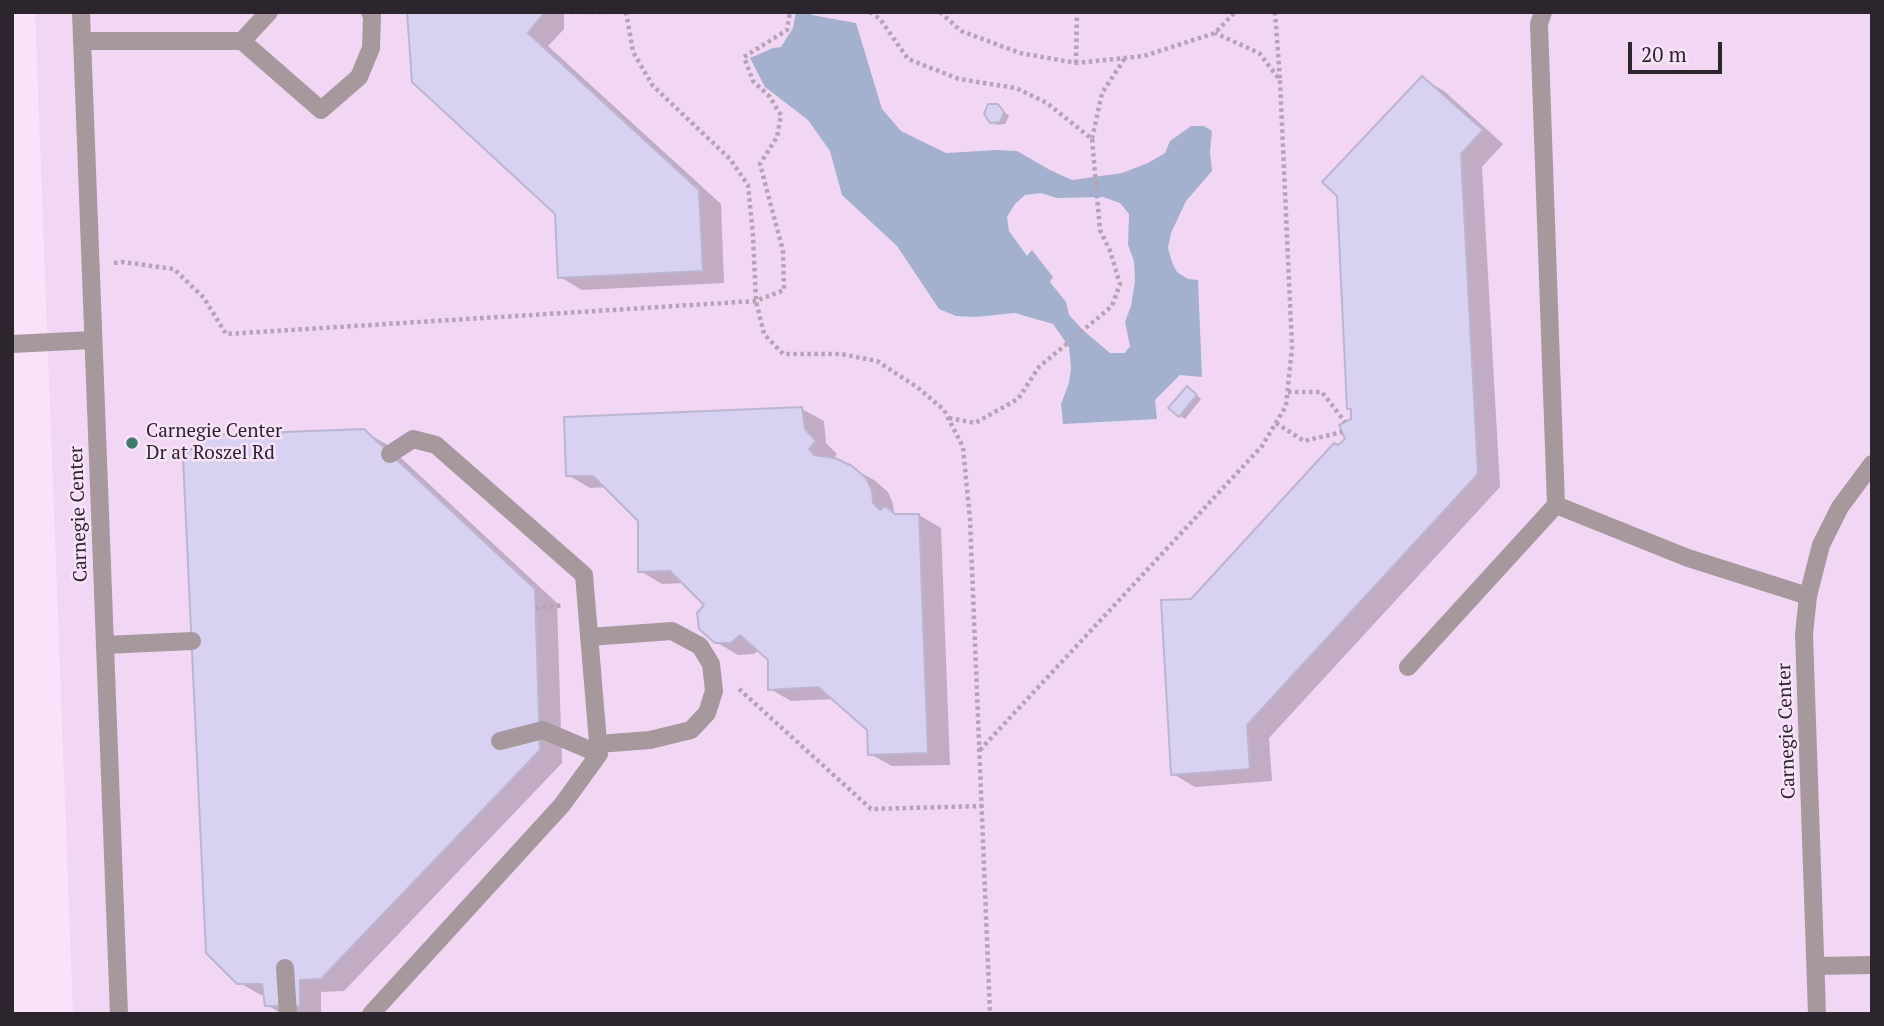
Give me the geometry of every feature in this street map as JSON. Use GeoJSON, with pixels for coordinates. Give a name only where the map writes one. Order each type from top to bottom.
{"type":"FeatureCollection","features":[{"type":"Feature","properties":{"kind":"street","name":"Carnegie Center"},"geometry":{"type":"LineString","coordinates":[[81,12],[119,1014]]}},
{"type":"Feature","properties":{"kind":"street"},"geometry":{"type":"LineString","coordinates":[[243,41],[268,12]]}},
{"type":"Feature","properties":{"kind":"street"},"geometry":{"type":"LineString","coordinates":[[82,41],[243,41],[321,110],[359,77],[370,48],[370,12]]}},
{"type":"Feature","properties":{"kind":"street"},"geometry":{"type":"LineString","coordinates":[[1408,667],[1556,505],[1539,24],[1543,12]]}},
{"type":"Feature","properties":{"kind":"street"},"geometry":{"type":"LineString","coordinates":[[12,344],[93,340]]}},
{"type":"Feature","properties":{"kind":"street"},"geometry":{"type":"LineString","coordinates":[[371,1014],[562,805],[599,749],[584,575],[436,445],[413,439],[390,454]]}},
{"type":"Feature","properties":{"kind":"street","name":"Carnegie Center"},"geometry":{"type":"LineString","coordinates":[[1817,1014],[1804,634],[1808,596],[1821,545],[1840,507],[1872,464]]}},
{"type":"Feature","properties":{"kind":"street"},"geometry":{"type":"LineString","coordinates":[[1556,505],[1688,558],[1808,596]]}},
{"type":"Feature","properties":{"kind":"street"},"geometry":{"type":"LineString","coordinates":[[500,741],[543,730],[599,749],[691,730],[707,713],[713,691],[711,664],[700,646],[672,631],[589,636]]}},
{"type":"Feature","properties":{"kind":"street"},"geometry":{"type":"LineString","coordinates":[[105,645],[192,641]]}},
{"type":"Feature","properties":{"kind":"street"},"geometry":{"type":"LineString","coordinates":[[1816,966],[1872,965]]}},
{"type":"Feature","properties":{"kind":"street"},"geometry":{"type":"LineString","coordinates":[[285,968],[288,1014]]}},
{"type":"Feature","properties":{"kind":"path"},"geometry":{"type":"LineString","coordinates":[[542,12],[626,12],[633,52],[653,86],[730,159],[748,185],[756,301],[764,334],[783,354],[841,354],[877,361],[917,387],[944,410],[963,447],[970,520],[990,1014]]}},
{"type":"Feature","properties":{"kind":"path"},"geometry":{"type":"LineString","coordinates":[[90,264],[123,262],[174,269],[204,298],[226,334],[756,301],[784,290],[783,251],[760,164],[777,137],[781,116],[769,96],[753,80],[744,57],[786,30],[790,12]]}},
{"type":"Feature","properties":{"kind":"path"},"geometry":{"type":"LineString","coordinates":[[870,12],[880,19],[908,59],[959,79],[1016,88],[1047,103],[1093,139]]}},
{"type":"Feature","properties":{"kind":"path"},"geometry":{"type":"LineString","coordinates":[[940,12],[961,31],[1020,53],[1076,63],[1143,56],[1214,33],[1235,12]]}},
{"type":"Feature","properties":{"kind":"path"},"geometry":{"type":"LineString","coordinates":[[1076,63],[1077,12]]}},
{"type":"Feature","properties":{"kind":"path"},"geometry":{"type":"LineString","coordinates":[[980,751],[1262,446],[1286,406],[1292,348],[1275,12]]}},
{"type":"Feature","properties":{"kind":"path"},"geometry":{"type":"LineString","coordinates":[[1214,33],[1259,53],[1280,80]]}},
{"type":"Feature","properties":{"kind":"path"},"geometry":{"type":"LineString","coordinates":[[948,418],[975,423],[1018,399],[1039,367],[1112,306],[1120,284],[1100,230],[1093,139],[1102,93],[1125,58]]}},
{"type":"Feature","properties":{"kind":"path"},"geometry":{"type":"LineString","coordinates":[[1288,392],[1322,392],[1345,422]]}},
{"type":"Feature","properties":{"kind":"path"},"geometry":{"type":"LineString","coordinates":[[1276,423],[1304,441],[1342,432]]}},
{"type":"Feature","properties":{"kind":"path"},"geometry":{"type":"LineString","coordinates":[[536,608],[565,605]]}},
{"type":"Feature","properties":{"kind":"path"},"geometry":{"type":"LineString","coordinates":[[733,684],[871,809],[982,806]]}},
{"type":"Feature","properties":{"kind":"shaded area"},"geometry":{"type":"Polygon","coordinates":[[[35,12],[1872,12],[1872,1014],[73,1014],[35,12]]]}},
{"type":"Feature","properties":{"kind":"water"},"geometry":{"type":"Polygon","coordinates":[[[796,12],[856,23],[882,109],[901,131],[946,153],[1017,151],[1072,180],[1122,173],[1148,163],[1165,153],[1170,141],[1191,126],[1204,126],[1212,131],[1212,171],[1186,201],[1171,233],[1168,248],[1177,272],[1188,279],[1198,280],[1202,377],[1180,375],[1155,400],[1157,419],[1063,424],[1061,404],[1071,368],[1069,347],[1053,324],[1015,313],[956,316],[939,309],[897,246],[842,195],[830,151],[808,120],[765,87],[750,58],[781,47],[793,28],[796,12]],[[1041,193],[1025,195],[1007,217],[1009,231],[1027,256],[1032,250],[1053,277],[1050,282],[1066,302],[1069,315],[1084,331],[1110,353],[1125,353],[1130,346],[1125,322],[1135,281],[1134,261],[1128,245],[1129,214],[1120,203],[1103,197],[1057,198],[1041,193]]]}},
{"type":"Feature","properties":{"kind":"building"},"geometry":{"type":"Polygon","coordinates":[[[407,12],[542,12],[542,16],[528,33],[699,190],[703,271],[558,278],[555,214],[412,82],[407,12]]]}},
{"type":"Feature","properties":{"kind":"building"},"geometry":{"type":"Polygon","coordinates":[[[1422,76],[1483,130],[1461,154],[1478,474],[1247,725],[1250,769],[1171,775],[1161,600],[1191,599],[1334,443],[1338,445],[1345,439],[1339,425],[1351,419],[1351,409],[1347,409],[1337,196],[1322,182],[1422,76]]]}},
{"type":"Feature","properties":{"kind":"building"},"geometry":{"type":"Polygon","coordinates":[[[988,104],[998,104],[1004,112],[1000,122],[990,123],[984,114],[988,104]]]}},
{"type":"Feature","properties":{"kind":"building"},"geometry":{"type":"Polygon","coordinates":[[[1187,386],[1197,395],[1179,417],[1168,408],[1187,386]]]}},
{"type":"Feature","properties":{"kind":"building"},"geometry":{"type":"Polygon","coordinates":[[[802,407],[805,429],[816,441],[809,449],[814,455],[835,458],[852,466],[866,478],[872,491],[873,503],[880,510],[885,506],[895,514],[919,514],[928,753],[868,755],[867,730],[818,687],[768,690],[768,660],[740,635],[731,643],[715,643],[699,629],[697,613],[704,605],[670,571],[638,572],[638,521],[593,476],[566,476],[564,417],[802,407]]]}},
{"type":"Feature","properties":{"kind":"building"},"geometry":{"type":"Polygon","coordinates":[[[364,429],[535,589],[540,750],[321,979],[300,980],[300,1006],[265,1006],[262,984],[237,984],[206,953],[183,457],[206,435],[364,429]]]}},
{"type":"Feature","properties":{"kind":"place","name":"Carnegie Center Dr at Roszel Rd"},"geometry":{"type":"Point","coordinates":[132,443]}}]}
